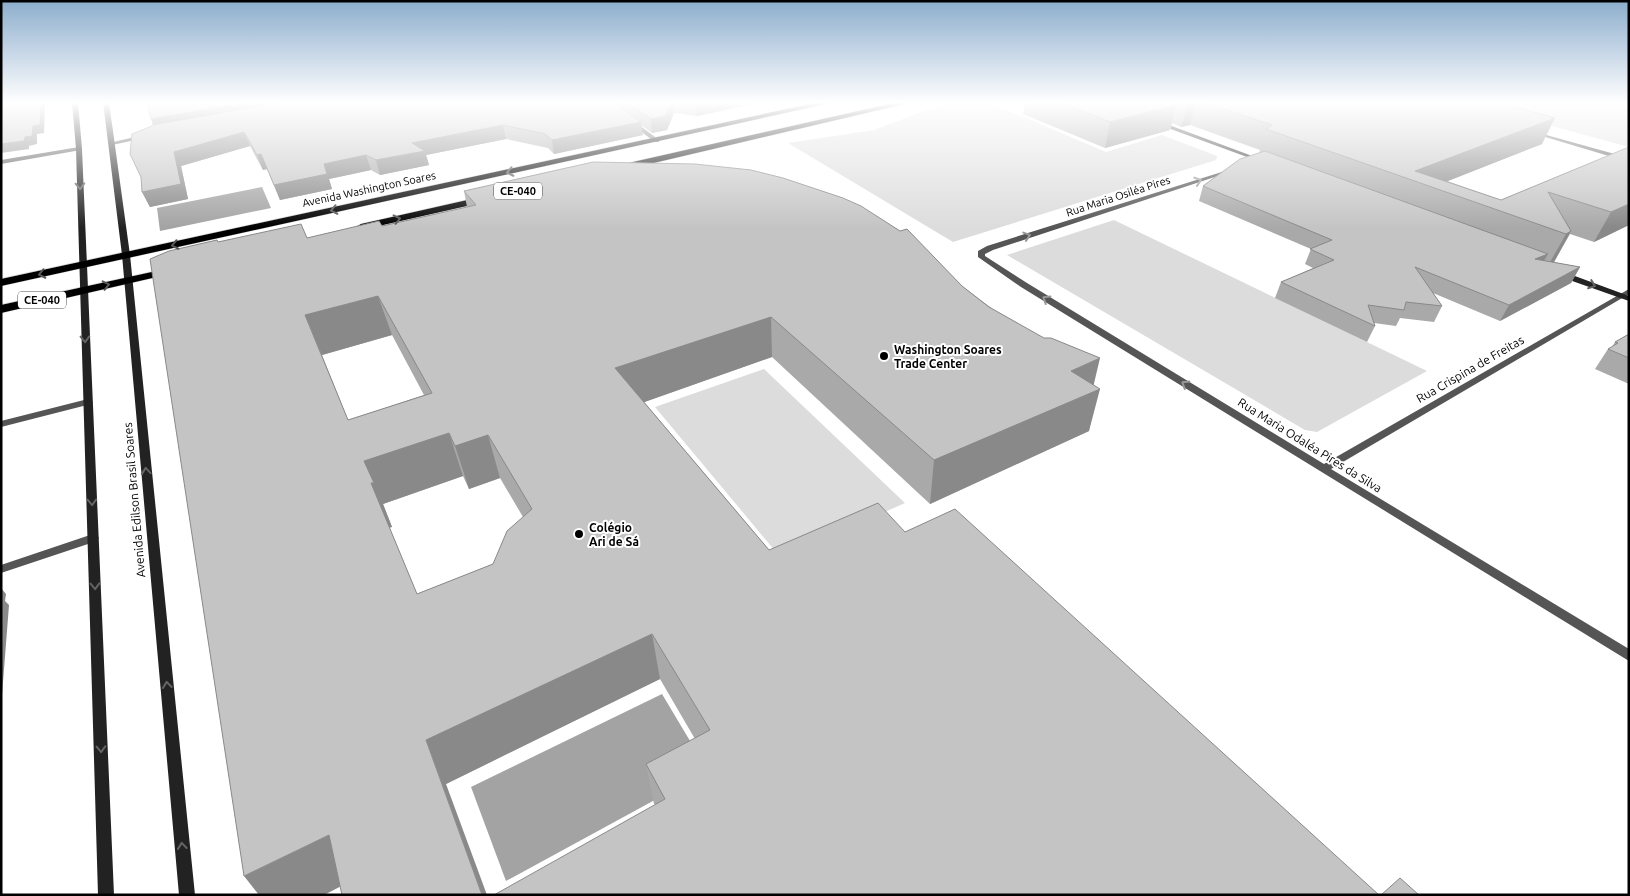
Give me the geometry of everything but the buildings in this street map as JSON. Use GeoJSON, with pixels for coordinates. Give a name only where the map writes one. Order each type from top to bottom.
{"type":"FeatureCollection","features":[{"type":"Feature","properties":{"kind":"highway","name":"Avenida Washington Soares"},"geometry":{"type":"LineString","coordinates":[[1,283],[640,144]]}},
{"type":"Feature","properties":{"kind":"highway"},"geometry":{"type":"LineString","coordinates":[[614,170],[728,144]]}},
{"type":"Feature","properties":{"kind":"highway","name":"CE-040"},"geometry":{"type":"LineString","coordinates":[[347,230],[499,196]]}},
{"type":"Feature","properties":{"kind":"highway","name":"CE-040"},"geometry":{"type":"LineString","coordinates":[[1,309],[184,268]]}},
{"type":"Feature","properties":{"kind":"main road"},"geometry":{"type":"LineString","coordinates":[[78,144],[106,895]]}},
{"type":"Feature","properties":{"kind":"main road","name":"Avenida Edilson Brasil Soares"},"geometry":{"type":"LineString","coordinates":[[112,144],[126,256],[187,895]]}},
{"type":"Feature","properties":{"kind":"main road"},"geometry":{"type":"LineString","coordinates":[[1215,144],[1271,165]]}},
{"type":"Feature","properties":{"kind":"main road"},"geometry":{"type":"LineString","coordinates":[[1555,271],[1624,297]]}},
{"type":"Feature","properties":{"kind":"street"},"geometry":{"type":"LineString","coordinates":[[1572,144],[1629,160]]}},
{"type":"Feature","properties":{"kind":"street"},"geometry":{"type":"LineString","coordinates":[[1,162],[78,149]]}},
{"type":"Feature","properties":{"kind":"street"},"geometry":{"type":"LineString","coordinates":[[1252,164],[1262,161]]}},
{"type":"Feature","properties":{"kind":"street","name":"Rua Maria Osiléa Pires"},"geometry":{"type":"LineString","coordinates":[[982,253],[990,248],[1234,170]]}},
{"type":"Feature","properties":{"kind":"street","name":"Rua Maria Odaléa Pires da Silva"},"geometry":{"type":"LineString","coordinates":[[982,253],[982,257],[987,262],[1629,656]]}},
{"type":"Feature","properties":{"kind":"street","name":"Rua Crispina de Freitas"},"geometry":{"type":"LineString","coordinates":[[1323,469],[1624,297],[1629,290]]}},
{"type":"Feature","properties":{"kind":"street"},"geometry":{"type":"LineString","coordinates":[[1,424],[88,402]]}},
{"type":"Feature","properties":{"kind":"street"},"geometry":{"type":"LineString","coordinates":[[1,569],[93,538]]}},
{"type":"Feature","properties":{"kind":"shaded area"},"geometry":{"type":"Polygon","coordinates":[[[789,144],[1087,144],[1106,152],[1133,144],[1185,144],[1217,156],[1216,160],[953,242],[789,144]]]}},
{"type":"Feature","properties":{"kind":"shaded area"},"geometry":{"type":"Polygon","coordinates":[[[1617,144],[1629,144],[1629,147],[1617,144]]]}},
{"type":"Feature","properties":{"kind":"shaded area"},"geometry":{"type":"Polygon","coordinates":[[[262,187],[271,208],[160,231],[157,208],[262,187]]]}},
{"type":"Feature","properties":{"kind":"shaded area"},"geometry":{"type":"Polygon","coordinates":[[[1114,220],[1427,371],[1317,432],[1305,430],[1007,255],[1114,220]]]}},
{"type":"Feature","properties":{"kind":"shaded area"},"geometry":{"type":"Polygon","coordinates":[[[764,369],[905,503],[781,558],[655,407],[764,369]]]}},
{"type":"Feature","properties":{"kind":"shaded area"},"geometry":{"type":"Polygon","coordinates":[[[662,694],[708,771],[506,881],[471,787],[662,694]]]}},
{"type":"Feature","properties":{"kind":"place","name":"Washington Soares Trade Center"},"geometry":{"type":"Point","coordinates":[884,356]}},
{"type":"Feature","properties":{"kind":"place","name":"Colégio Ari de Sá"},"geometry":{"type":"Point","coordinates":[579,534]}}]}
